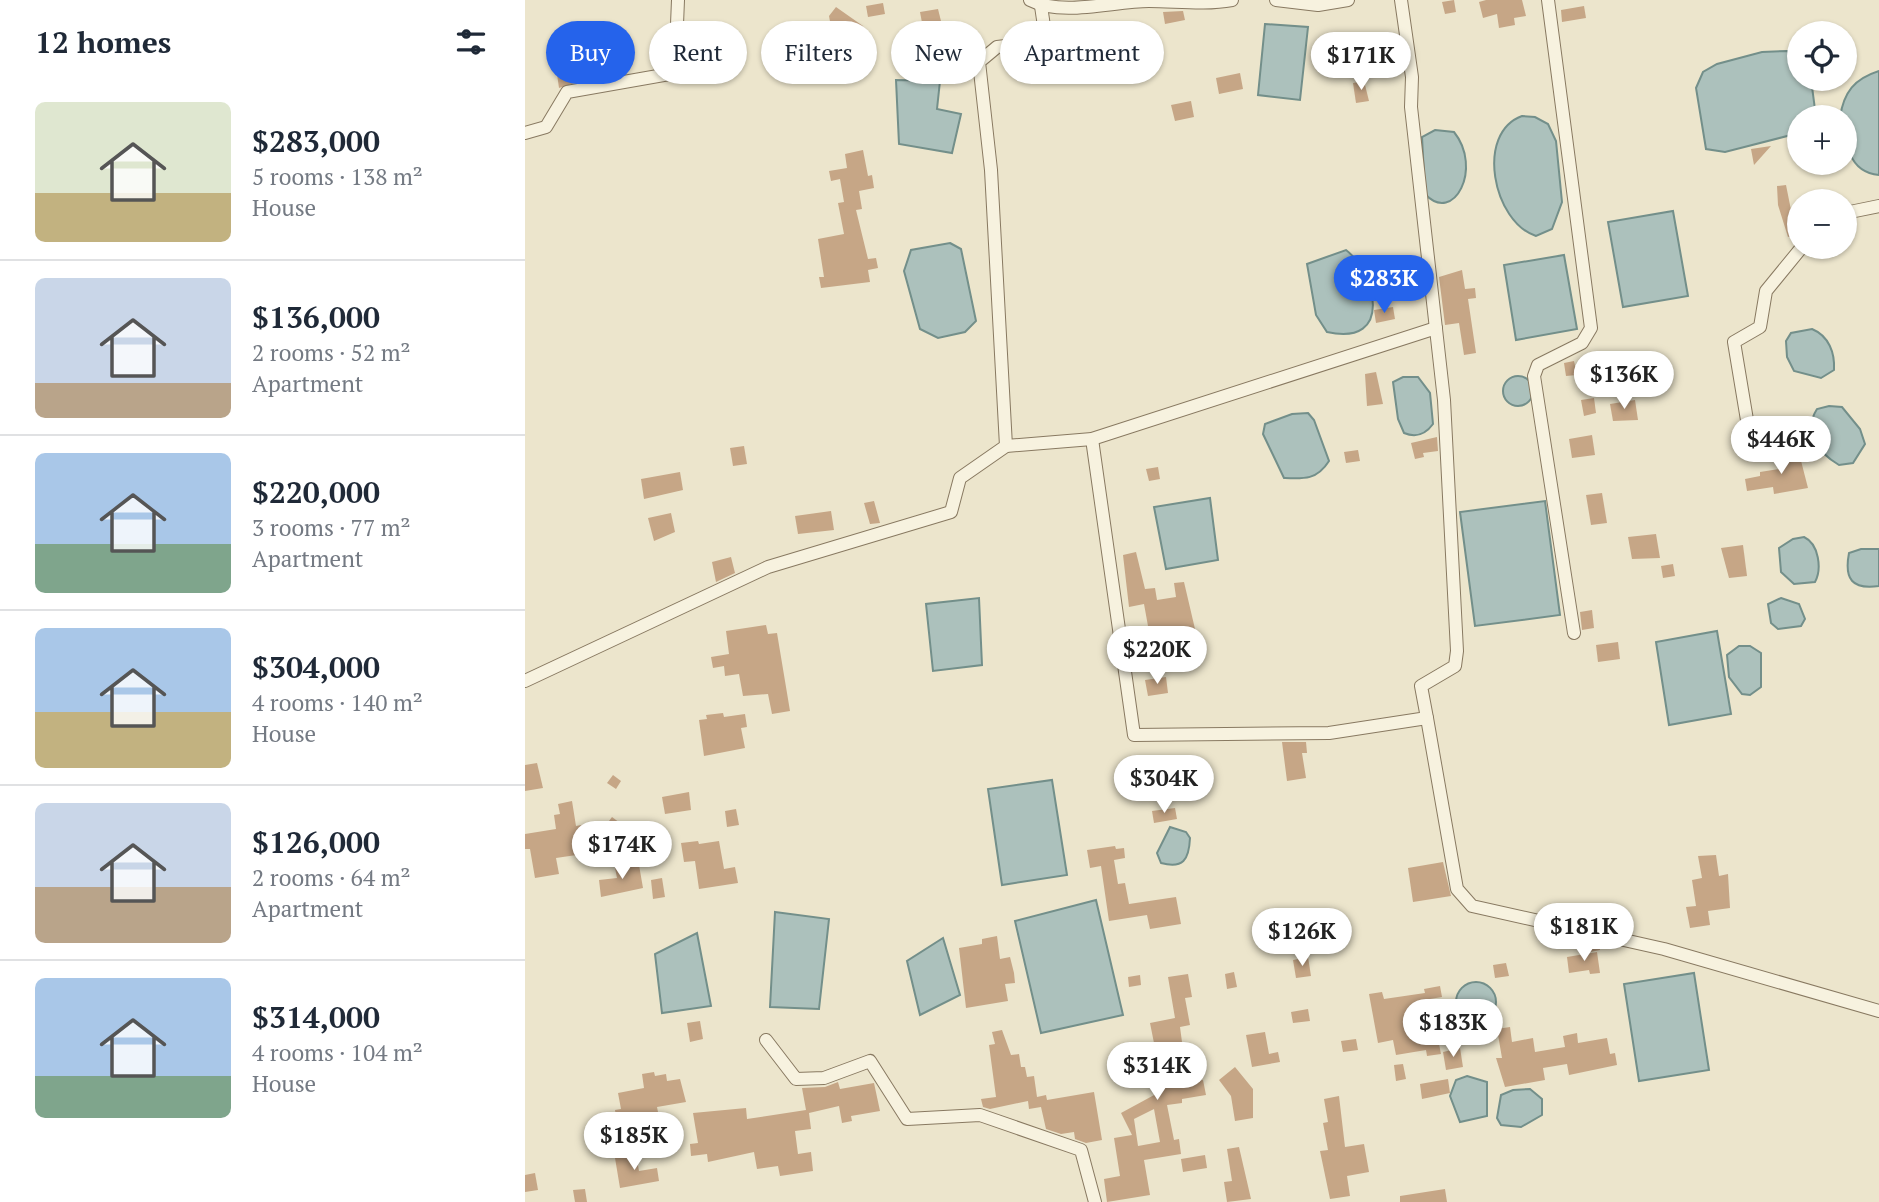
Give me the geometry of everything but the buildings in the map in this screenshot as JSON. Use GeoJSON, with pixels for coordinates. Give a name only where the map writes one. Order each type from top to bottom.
{"type":"FeatureCollection","features":[{"type":"Feature","properties":{"kind":"street"},"geometry":{"type":"LineString","coordinates":[[525,133],[546,127],[567,92],[675,73],[678,0]]}},
{"type":"Feature","properties":{"kind":"street"},"geometry":{"type":"LineString","coordinates":[[1006,446],[991,170],[979,62],[997,47],[1038,42],[1045,33],[1036,3],[1232,0]]}},
{"type":"Feature","properties":{"kind":"street"},"geometry":{"type":"LineString","coordinates":[[1276,0],[1318,5],[1348,0]]}},
{"type":"Feature","properties":{"kind":"street"},"geometry":{"type":"LineString","coordinates":[[1401,0],[1412,78],[1411,107],[1444,400],[1457,660],[1455,666],[1421,686],[1457,888],[1472,906],[1664,949],[1879,1011]]}},
{"type":"Feature","properties":{"kind":"street"},"geometry":{"type":"LineString","coordinates":[[1548,0],[1591,328],[1586,340],[1538,365],[1534,376],[1574,634]]}},
{"type":"Feature","properties":{"kind":"street"},"geometry":{"type":"LineString","coordinates":[[1857,210],[1879,205]]}},
{"type":"Feature","properties":{"kind":"street"},"geometry":{"type":"LineString","coordinates":[[1751,444],[1734,342],[1760,327],[1766,291],[1792,259]]}},
{"type":"Feature","properties":{"kind":"street"},"geometry":{"type":"LineString","coordinates":[[525,681],[768,567],[951,512],[961,478],[1006,446],[1092,439],[1436,328]]}},
{"type":"Feature","properties":{"kind":"street"},"geometry":{"type":"LineString","coordinates":[[1092,439],[1134,735],[1329,733],[1427,718]]}},
{"type":"Feature","properties":{"kind":"street"},"geometry":{"type":"LineString","coordinates":[[766,1040],[796,1079],[824,1078],[870,1061],[907,1119],[980,1115],[1081,1150],[1095,1202]]}},
{"type":"Feature","properties":{"kind":"water"},"geometry":{"type":"Polygon","coordinates":[[[1265,24],[1308,27],[1300,100],[1258,95],[1265,24]]]}},
{"type":"Feature","properties":{"kind":"water"},"geometry":{"type":"Polygon","coordinates":[[[1787,51],[1787,91],[1813,91],[1814,105],[1787,105],[1787,136],[1725,152],[1706,149],[1696,88],[1703,72],[1717,64],[1762,52],[1787,51]]]}},
{"type":"Feature","properties":{"kind":"water"},"geometry":{"type":"Polygon","coordinates":[[[1879,71],[1879,175],[1869,173],[1857,164],[1857,105],[1843,105],[1850,91],[1857,91],[1857,82],[1879,71]]]}},
{"type":"Feature","properties":{"kind":"water"},"geometry":{"type":"Polygon","coordinates":[[[896,84],[940,84],[937,109],[961,114],[952,153],[899,144],[896,84]]]}},
{"type":"Feature","properties":{"kind":"water"},"geometry":{"type":"Polygon","coordinates":[[[1522,116],[1535,117],[1548,124],[1556,141],[1562,202],[1552,229],[1536,236],[1521,228],[1509,214],[1495,177],[1494,158],[1498,140],[1507,125],[1522,116]]]}},
{"type":"Feature","properties":{"kind":"water"},"geometry":{"type":"Polygon","coordinates":[[[1435,130],[1454,132],[1466,161],[1461,188],[1455,197],[1446,202],[1436,202],[1425,194],[1422,137],[1435,130]]]}},
{"type":"Feature","properties":{"kind":"water"},"geometry":{"type":"Polygon","coordinates":[[[1673,211],[1688,296],[1623,307],[1608,222],[1673,211]]]}},
{"type":"Feature","properties":{"kind":"water"},"geometry":{"type":"Polygon","coordinates":[[[950,243],[961,249],[976,321],[965,332],[938,338],[920,329],[904,271],[911,250],[950,243]]]}},
{"type":"Feature","properties":{"kind":"water"},"geometry":{"type":"Polygon","coordinates":[[[1346,250],[1365,274],[1371,290],[1371,318],[1363,329],[1349,334],[1327,332],[1316,315],[1307,264],[1346,250]]]}},
{"type":"Feature","properties":{"kind":"water"},"geometry":{"type":"Polygon","coordinates":[[[1564,255],[1577,329],[1516,340],[1504,265],[1564,255]]]}},
{"type":"Feature","properties":{"kind":"water"},"geometry":{"type":"Polygon","coordinates":[[[1812,329],[1827,341],[1833,357],[1834,370],[1821,378],[1794,371],[1787,357],[1786,341],[1791,333],[1812,329]]]}},
{"type":"Feature","properties":{"kind":"water"},"geometry":{"type":"Polygon","coordinates":[[[1518,376],[1529,380],[1533,391],[1529,402],[1518,406],[1507,402],[1503,391],[1507,380],[1518,376]]]}},
{"type":"Feature","properties":{"kind":"water"},"geometry":{"type":"Polygon","coordinates":[[[1403,377],[1418,377],[1430,393],[1433,424],[1420,434],[1404,433],[1398,419],[1393,382],[1403,377]]]}},
{"type":"Feature","properties":{"kind":"water"},"geometry":{"type":"Polygon","coordinates":[[[1842,407],[1860,429],[1865,444],[1853,463],[1839,465],[1825,455],[1815,442],[1811,426],[1813,418],[1817,409],[1842,407]]]}},
{"type":"Feature","properties":{"kind":"water"},"geometry":{"type":"Polygon","coordinates":[[[1308,413],[1314,420],[1329,461],[1320,472],[1310,477],[1284,478],[1263,434],[1265,424],[1292,414],[1308,413]]]}},
{"type":"Feature","properties":{"kind":"water"},"geometry":{"type":"Polygon","coordinates":[[[1210,498],[1218,560],[1166,569],[1154,507],[1210,498]]]}},
{"type":"Feature","properties":{"kind":"water"},"geometry":{"type":"Polygon","coordinates":[[[1545,501],[1560,615],[1475,626],[1460,512],[1545,501]]]}},
{"type":"Feature","properties":{"kind":"water"},"geometry":{"type":"Polygon","coordinates":[[[1804,537],[1813,545],[1818,557],[1817,577],[1815,582],[1794,584],[1781,572],[1779,548],[1793,539],[1804,537]]]}},
{"type":"Feature","properties":{"kind":"water"},"geometry":{"type":"Polygon","coordinates":[[[1861,549],[1879,549],[1879,586],[1856,584],[1849,576],[1849,553],[1861,549]]]}},
{"type":"Feature","properties":{"kind":"water"},"geometry":{"type":"Polygon","coordinates":[[[979,598],[982,665],[933,671],[926,604],[979,598]]]}},
{"type":"Feature","properties":{"kind":"water"},"geometry":{"type":"Polygon","coordinates":[[[1781,598],[1799,604],[1805,619],[1801,626],[1778,629],[1771,623],[1768,604],[1781,598]]]}},
{"type":"Feature","properties":{"kind":"water"},"geometry":{"type":"Polygon","coordinates":[[[1717,631],[1731,714],[1669,725],[1656,642],[1717,631]]]}},
{"type":"Feature","properties":{"kind":"water"},"geometry":{"type":"Polygon","coordinates":[[[1739,646],[1750,646],[1761,653],[1761,687],[1750,695],[1742,694],[1729,677],[1727,655],[1739,646]]]}},
{"type":"Feature","properties":{"kind":"water"},"geometry":{"type":"Polygon","coordinates":[[[1052,780],[1067,875],[1002,885],[988,789],[1052,780]]]}},
{"type":"Feature","properties":{"kind":"water"},"geometry":{"type":"Polygon","coordinates":[[[1170,827],[1186,832],[1190,838],[1186,857],[1180,864],[1175,865],[1161,863],[1157,853],[1170,827]]]}},
{"type":"Feature","properties":{"kind":"water"},"geometry":{"type":"Polygon","coordinates":[[[1096,900],[1123,1015],[1041,1033],[1015,921],[1096,900]]]}},
{"type":"Feature","properties":{"kind":"water"},"geometry":{"type":"Polygon","coordinates":[[[775,912],[829,919],[819,1009],[770,1007],[775,912]]]}},
{"type":"Feature","properties":{"kind":"water"},"geometry":{"type":"Polygon","coordinates":[[[697,933],[711,1006],[662,1013],[655,954],[697,933]]]}},
{"type":"Feature","properties":{"kind":"water"},"geometry":{"type":"Polygon","coordinates":[[[943,938],[960,995],[920,1015],[907,961],[943,938]]]}},
{"type":"Feature","properties":{"kind":"water"},"geometry":{"type":"Polygon","coordinates":[[[1694,973],[1709,1070],[1639,1081],[1624,984],[1694,973]]]}},
{"type":"Feature","properties":{"kind":"water"},"geometry":{"type":"Polygon","coordinates":[[[1476,982],[1490,988],[1496,1002],[1490,1016],[1476,1022],[1462,1016],[1456,1002],[1462,988],[1476,982]]]}},
{"type":"Feature","properties":{"kind":"water"},"geometry":{"type":"Polygon","coordinates":[[[1467,1076],[1487,1082],[1487,1116],[1460,1122],[1450,1096],[1456,1080],[1467,1076]]]}},
{"type":"Feature","properties":{"kind":"water"},"geometry":{"type":"Polygon","coordinates":[[[1530,1089],[1542,1099],[1542,1115],[1521,1127],[1501,1125],[1497,1118],[1501,1095],[1513,1090],[1530,1089]]]}}]}
